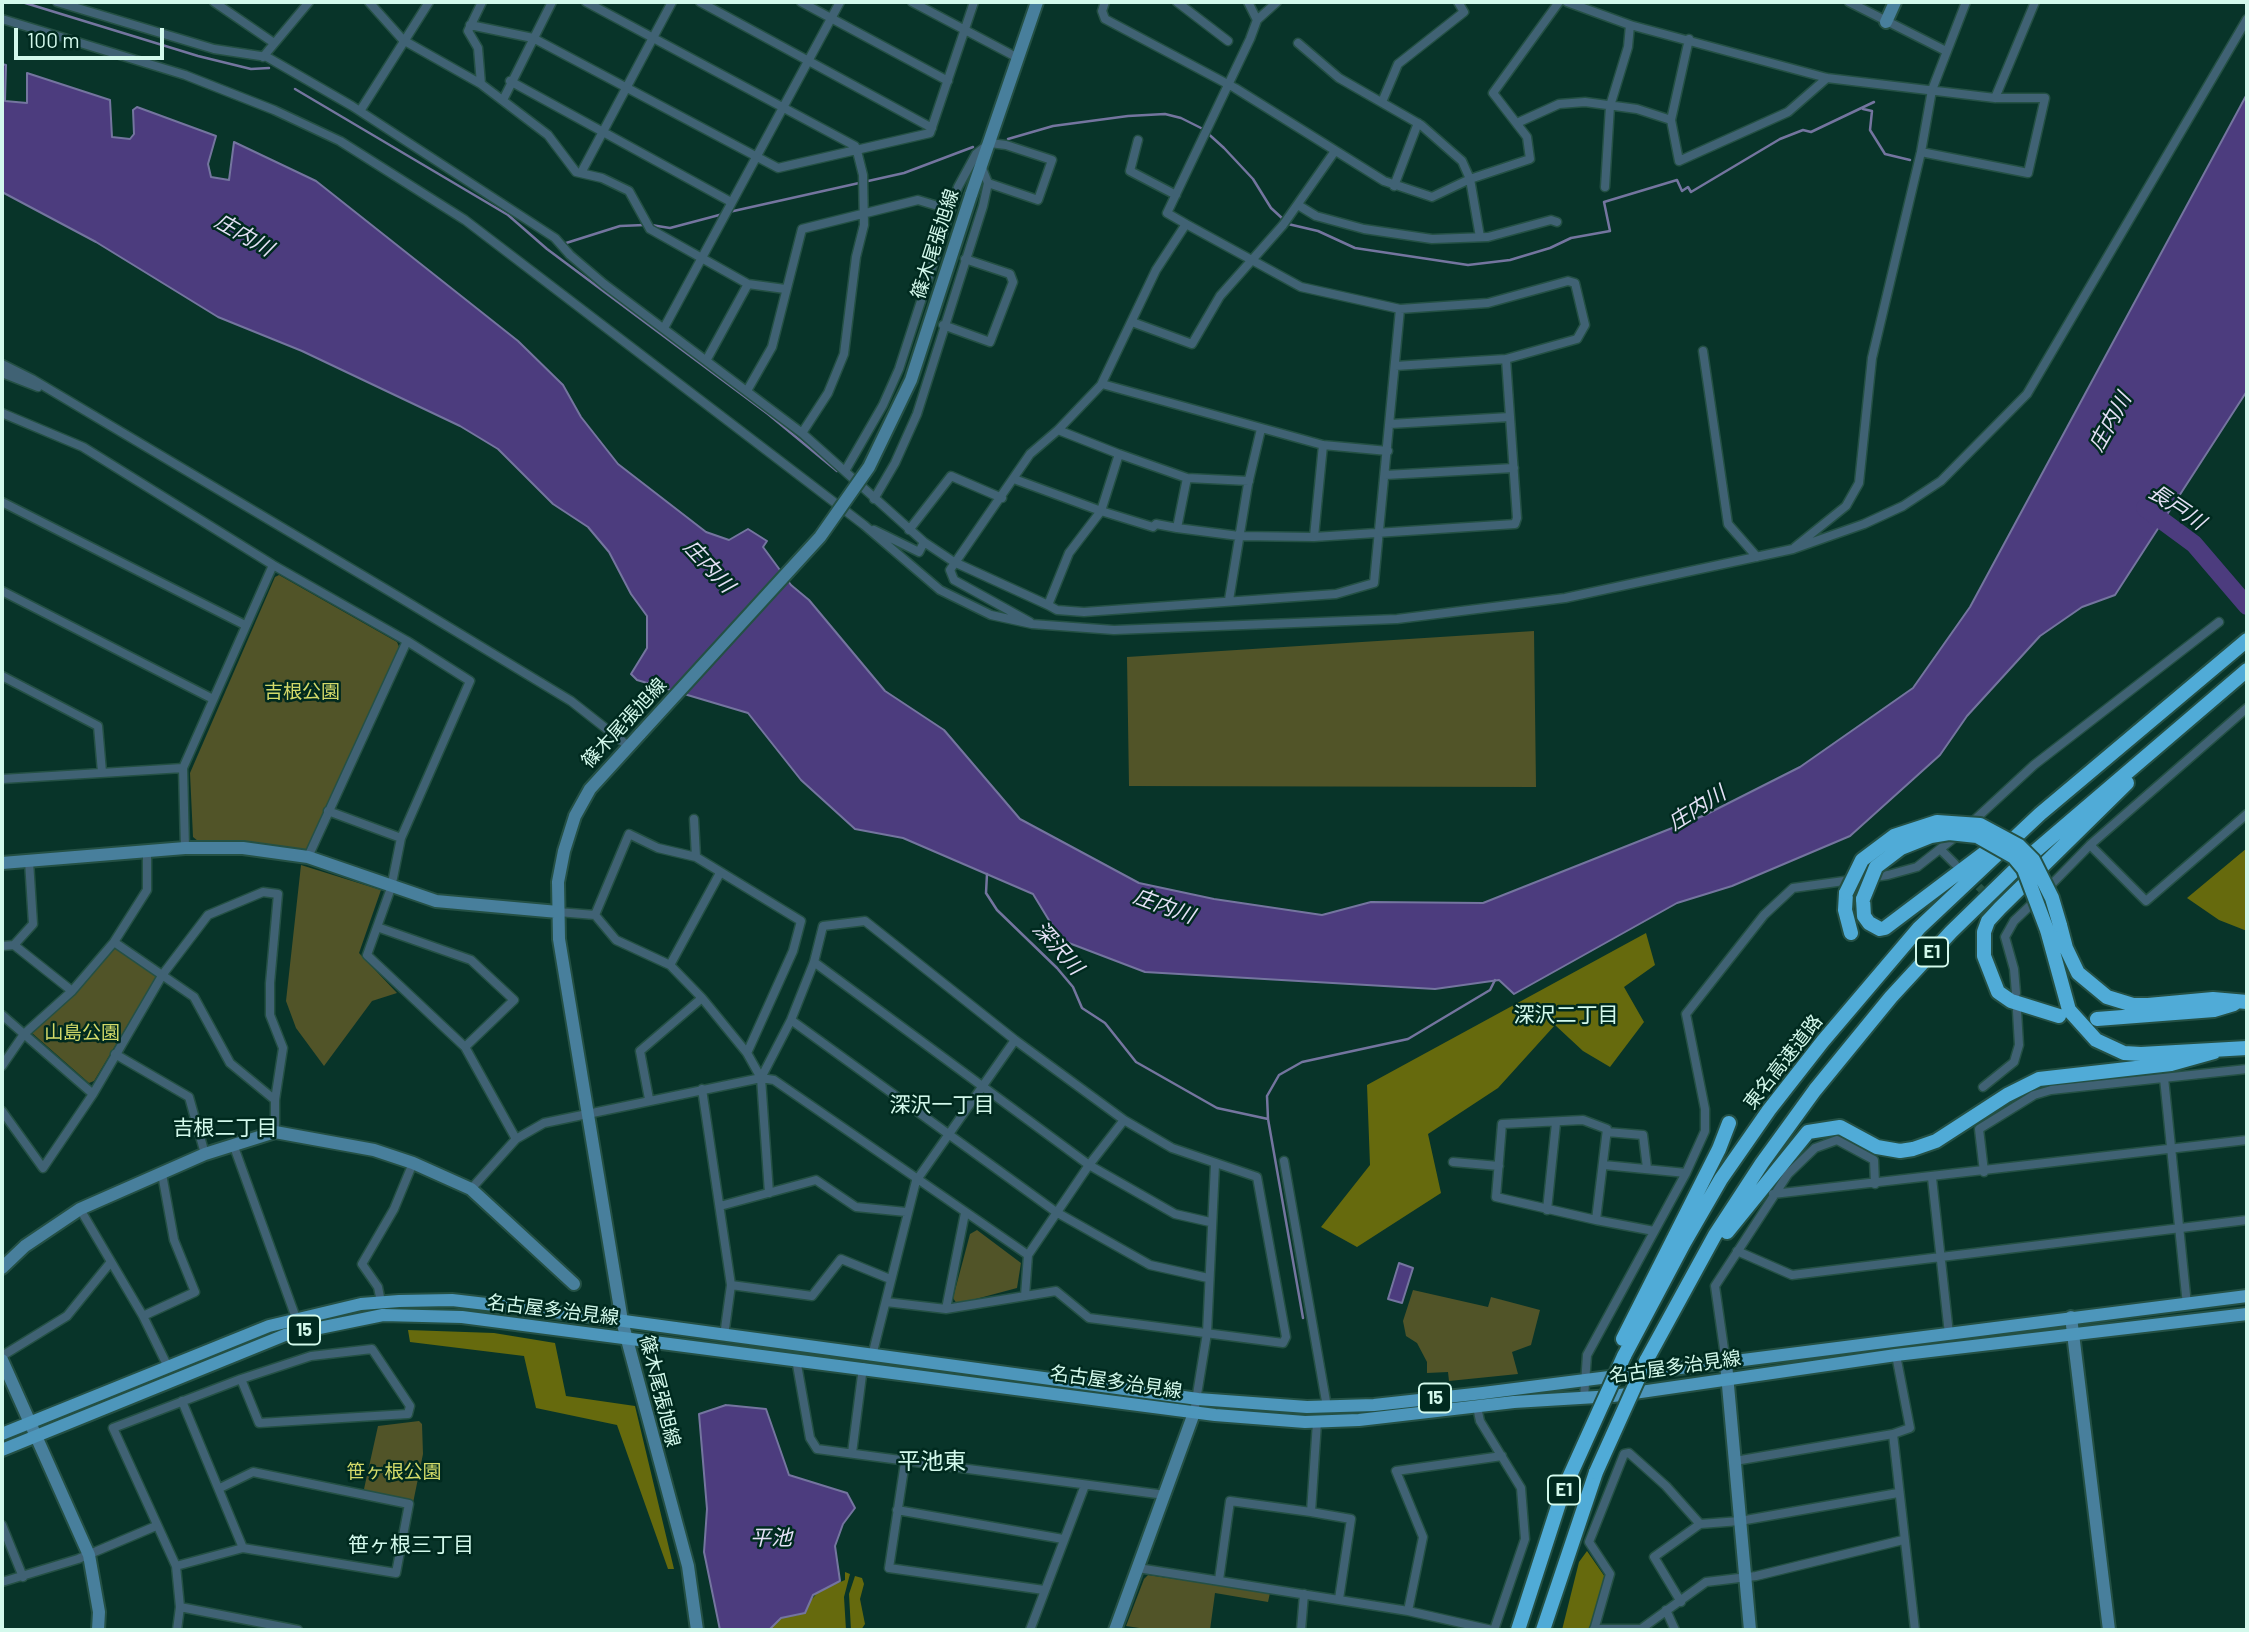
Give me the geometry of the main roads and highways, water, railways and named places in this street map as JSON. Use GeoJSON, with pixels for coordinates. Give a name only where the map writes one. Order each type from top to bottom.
{"type":"FeatureCollection","features":[{"type":"Feature","properties":{"kind":"highway","name":"東名高速道路"},"geometry":{"type":"LineString","coordinates":[[1620,1355],[1721,1180],[1797,1073],[1919,928],[2040,814],[2247,640]]}},
{"type":"Feature","properties":{"kind":"highway"},"geometry":{"type":"LineString","coordinates":[[2059,1016],[2011,1001],[1998,992],[1984,956],[1983,939],[1988,921],[2207,704],[2243,673]]}},
{"type":"Feature","properties":{"kind":"highway","name":"E1"},"geometry":{"type":"LineString","coordinates":[[1543,1630],[1596,1472],[1646,1361],[1682,1292],[1779,1138],[1891,997],[1951,932],[2026,859],[2243,673]]}},
{"type":"Feature","properties":{"kind":"highway"},"geometry":{"type":"LineString","coordinates":[[2040,814],[2010,833],[1885,928],[1880,929],[1869,923],[1864,916],[1863,899],[1876,867],[1901,849],[1931,836],[1949,833],[1978,836],[2014,857],[2024,869],[2078,973],[2107,997],[2133,1005],[2213,999],[2243,1002]]}},
{"type":"Feature","properties":{"kind":"highway"},"geometry":{"type":"LineString","coordinates":[[1851,933],[1845,910],[1846,893],[1862,860],[1894,836],[1937,822],[1980,825],[2020,846],[2032,860],[2052,898],[2054,928],[2069,1010],[2084,1031],[2109,1048],[2132,1054],[2214,1052],[2247,1048]]}},
{"type":"Feature","properties":{"kind":"highway"},"geometry":{"type":"LineString","coordinates":[[2097,1019],[2214,1010],[2243,1002]]}},
{"type":"Feature","properties":{"kind":"highway"},"geometry":{"type":"LineString","coordinates":[[1682,1292],[1758,1191],[1808,1132],[1840,1127],[1877,1147],[1900,1151],[1913,1149],[1936,1141],[2007,1095],[2039,1079],[2171,1064],[2214,1052]]}},
{"type":"Feature","properties":{"kind":"highway"},"geometry":{"type":"LineString","coordinates":[[1620,1355],[1649,1282],[1726,1134],[1729,1123]]}},
{"type":"Feature","properties":{"kind":"highway","name":"E1"},"geometry":{"type":"LineString","coordinates":[[1518,1630],[1554,1516],[1620,1355]]}},
{"type":"Feature","properties":{"kind":"main road","name":"名古屋多治見線"},"geometry":{"type":"LineString","coordinates":[[2,1434],[296,1318],[382,1302],[453,1300],[1198,1399],[1327,1407],[1421,1400],[2247,1296]]}},
{"type":"Feature","properties":{"kind":"main road","name":"名古屋多治見線"},"geometry":{"type":"LineString","coordinates":[[2,1450],[238,1352],[307,1329],[349,1320],[394,1315],[450,1317],[863,1367],[1194,1413],[1270,1421],[1317,1422],[1584,1398],[1896,1355],[2247,1314]]}},
{"type":"Feature","properties":{"kind":"water","name":"庄内川"},"geometry":{"type":"Polygon","coordinates":[[[2,64],[6,65],[5,101],[27,103],[27,73],[110,100],[112,137],[130,139],[134,134],[133,110],[137,107],[216,136],[208,164],[211,177],[229,180],[234,142],[316,181],[518,341],[563,385],[581,417],[618,464],[706,532],[729,540],[748,529],[767,541],[763,547],[791,585],[809,600],[885,691],[944,730],[1020,819],[1139,883],[1214,899],[1322,915],[1371,902],[1483,903],[1705,815],[1800,767],[1913,688],[1970,607],[2247,94],[2247,391],[2115,595],[2082,607],[2040,636],[1967,716],[1940,755],[1850,836],[1732,886],[1677,903],[1514,994],[1499,980],[1435,989],[1145,972],[1061,940],[1033,894],[903,838],[855,829],[801,780],[748,713],[637,680],[631,674],[647,648],[647,616],[631,594],[609,552],[588,527],[553,504],[498,449],[460,426],[302,351],[218,317],[96,242],[2,192],[2,64]]]}},
{"type":"Feature","properties":{"kind":"water"},"geometry":{"type":"Polygon","coordinates":[[[1399,1263],[1413,1268],[1402,1303],[1388,1299],[1399,1263]]]}},
{"type":"Feature","properties":{"kind":"water","name":"平池"},"geometry":{"type":"Polygon","coordinates":[[[726,1405],[766,1409],[789,1475],[847,1493],[855,1508],[843,1524],[835,1546],[840,1581],[813,1595],[805,1613],[781,1618],[769,1630],[720,1630],[704,1552],[707,1509],[699,1414],[726,1405]]]}},
{"type":"Feature","properties":{"kind":"waterway"},"geometry":{"type":"LineString","coordinates":[[22,2],[198,56],[251,69],[269,68]]}},
{"type":"Feature","properties":{"kind":"waterway"},"geometry":{"type":"LineString","coordinates":[[295,89],[508,215],[547,249],[768,414],[837,471]]}},
{"type":"Feature","properties":{"kind":"waterway"},"geometry":{"type":"LineString","coordinates":[[1288,224],[1318,231],[1355,248],[1468,265],[1510,260],[1550,248],[1571,238],[1610,231],[1604,202],[1677,180],[1682,191],[1688,187],[1691,192],[1780,139],[1803,130],[1811,132],[1874,102]]}},
{"type":"Feature","properties":{"kind":"waterway"},"geometry":{"type":"LineString","coordinates":[[1863,109],[1872,111],[1870,130],[1885,154],[1910,160]]}},
{"type":"Feature","properties":{"kind":"waterway"},"geometry":{"type":"LineString","coordinates":[[1008,139],[1053,126],[1128,116],[1165,114],[1181,118],[1203,129],[1224,148],[1253,179],[1271,208],[1283,219]]}},
{"type":"Feature","properties":{"kind":"waterway"},"geometry":{"type":"LineString","coordinates":[[729,212],[904,173],[973,147]]}},
{"type":"Feature","properties":{"kind":"waterway"},"geometry":{"type":"LineString","coordinates":[[651,225],[670,228],[723,214]]}},
{"type":"Feature","properties":{"kind":"waterway"},"geometry":{"type":"LineString","coordinates":[[563,244],[620,226],[644,225]]}},
{"type":"Feature","properties":{"kind":"waterway","name":"長戸川"},"geometry":{"type":"LineString","coordinates":[[2145,508],[2194,544],[2247,606]]}},
{"type":"Feature","properties":{"kind":"waterway","name":"深沢川"},"geometry":{"type":"LineString","coordinates":[[987,874],[986,893],[997,910],[1057,968],[1073,987],[1082,1008],[1105,1023],[1136,1062],[1217,1108],[1268,1119],[1303,1318]]}},
{"type":"Feature","properties":{"kind":"waterway","name":"深沢川"},"geometry":{"type":"LineString","coordinates":[[1268,1119],[1267,1096],[1279,1075],[1302,1062],[1408,1039],[1490,990],[1495,980]]}},
{"type":"Feature","properties":{"kind":"tunnel"},"geometry":{"type":"LineString","coordinates":[[1970,878],[1991,899]]}},
{"type":"Feature","properties":{"kind":"district","name":"深沢二丁目"},"geometry":{"type":"Point","coordinates":[1566,1015]}},
{"type":"Feature","properties":{"kind":"district","name":"深沢一丁目"},"geometry":{"type":"Point","coordinates":[942,1105]}},
{"type":"Feature","properties":{"kind":"district","name":"吉根二丁目"},"geometry":{"type":"Point","coordinates":[225,1128]}},
{"type":"Feature","properties":{"kind":"district","name":"平池東"},"geometry":{"type":"Point","coordinates":[932,1461]}},
{"type":"Feature","properties":{"kind":"district","name":"笹ヶ根三丁目"},"geometry":{"type":"Point","coordinates":[411,1545]}},
{"type":"Feature","properties":{"kind":"park label","name":"吉根公園"},"geometry":{"type":"Point","coordinates":[302,692]}},
{"type":"Feature","properties":{"kind":"park label","name":"山島公園"},"geometry":{"type":"Point","coordinates":[82,1033]}},
{"type":"Feature","properties":{"kind":"park label","name":"笹ヶ根公園"},"geometry":{"type":"Point","coordinates":[394,1472]}}]}
